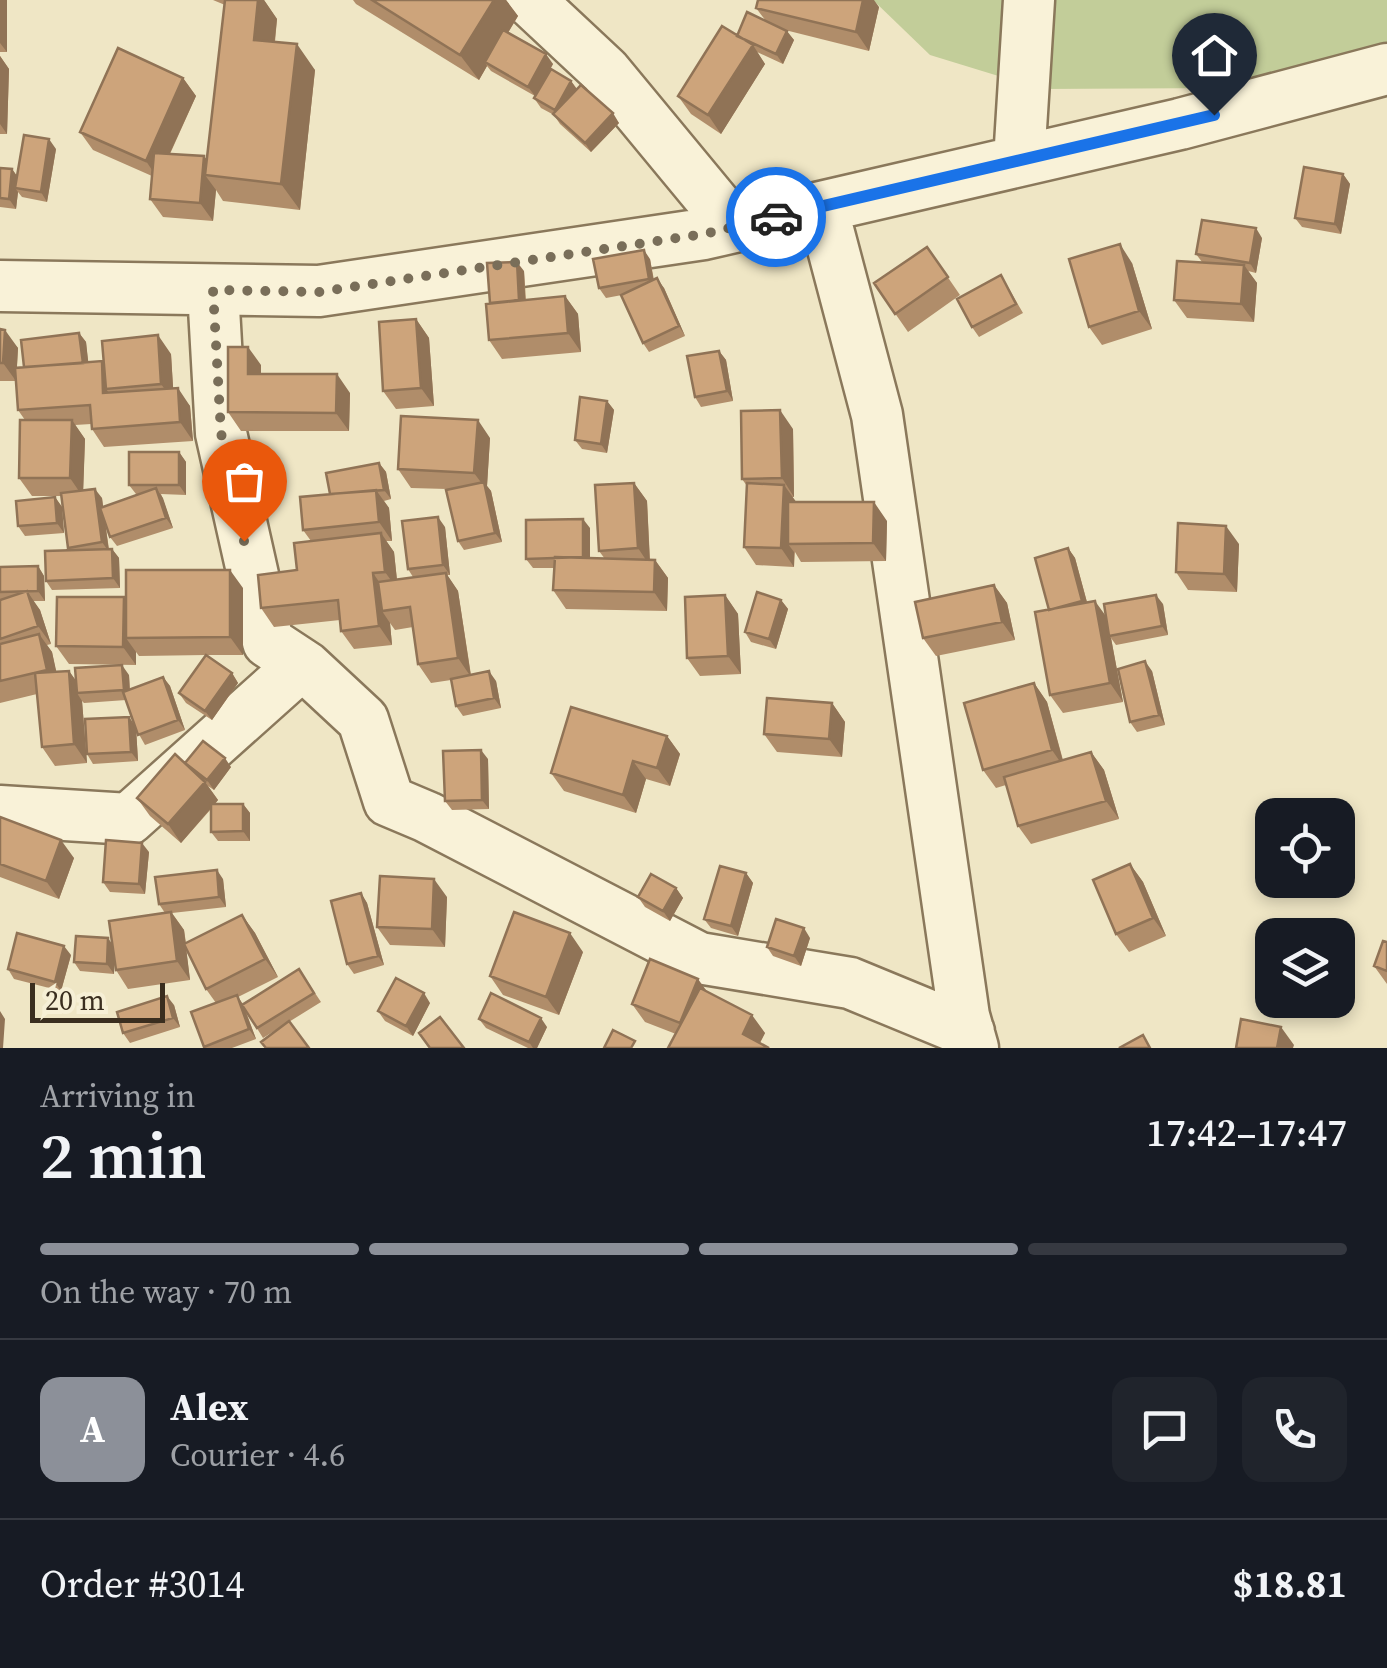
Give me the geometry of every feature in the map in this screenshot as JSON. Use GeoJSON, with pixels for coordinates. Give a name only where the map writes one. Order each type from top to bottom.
{"type":"FeatureCollection","features":[{"type":"Feature","properties":{"kind":"street"},"geometry":{"type":"LineString","coordinates":[[529,0],[605,71],[734,226]]}},
{"type":"Feature","properties":{"kind":"street"},"geometry":{"type":"LineString","coordinates":[[1019,161],[1029,0]]}},
{"type":"Feature","properties":{"kind":"street"},"geometry":{"type":"LineString","coordinates":[[0,286],[319,292],[704,234],[1180,124],[1387,69]]}},
{"type":"Feature","properties":{"kind":"street"},"geometry":{"type":"LineString","coordinates":[[822,207],[877,414],[971,1040]]}},
{"type":"Feature","properties":{"kind":"street"},"geometry":{"type":"LineString","coordinates":[[213,290],[221,433],[268,642],[302,665],[362,720],[390,802],[427,817],[699,958],[850,982],[971,1040]]}},
{"type":"Feature","properties":{"kind":"street"},"geometry":{"type":"LineString","coordinates":[[0,810],[129,819],[302,665]]}},
{"type":"Feature","properties":{"kind":"green space"},"geometry":{"type":"Polygon","coordinates":[[[873,0],[1387,0],[1387,87],[1041,89],[930,55],[873,0]]]}},
{"type":"Feature","properties":{"kind":"building"},"geometry":{"type":"Polygon","coordinates":[[[225,0],[258,0],[254,40],[297,44],[281,184],[205,175],[225,0]]]}},
{"type":"Feature","properties":{"kind":"building"},"geometry":{"type":"Polygon","coordinates":[[[372,0],[494,0],[460,55],[372,0]]]}},
{"type":"Feature","properties":{"kind":"building"},"geometry":{"type":"Polygon","coordinates":[[[758,0],[863,0],[856,32],[756,8],[758,0]]]}},
{"type":"Feature","properties":{"kind":"building"},"geometry":{"type":"Polygon","coordinates":[[[747,12],[787,31],[776,54],[737,36],[747,12]]]}},
{"type":"Feature","properties":{"kind":"building"},"geometry":{"type":"Polygon","coordinates":[[[722,26],[753,45],[708,115],[678,96],[722,26]]]}},
{"type":"Feature","properties":{"kind":"building"},"geometry":{"type":"Polygon","coordinates":[[[503,30],[546,54],[528,87],[485,62],[503,30]]]}},
{"type":"Feature","properties":{"kind":"building"},"geometry":{"type":"Polygon","coordinates":[[[118,48],[183,78],[146,161],[80,132],[118,48]]]}},
{"type":"Feature","properties":{"kind":"building"},"geometry":{"type":"Polygon","coordinates":[[[551,69],[571,81],[555,110],[534,98],[551,69]]]}},
{"type":"Feature","properties":{"kind":"building"},"geometry":{"type":"Polygon","coordinates":[[[581,85],[613,113],[585,143],[553,114],[581,85]]]}},
{"type":"Feature","properties":{"kind":"building"},"geometry":{"type":"Polygon","coordinates":[[[24,135],[49,139],[41,192],[15,188],[24,135]]]}},
{"type":"Feature","properties":{"kind":"building"},"geometry":{"type":"Polygon","coordinates":[[[154,153],[204,156],[200,203],[150,199],[154,153]]]}},
{"type":"Feature","properties":{"kind":"building"},"geometry":{"type":"Polygon","coordinates":[[[1304,167],[1343,174],[1335,224],[1295,218],[1304,167]]]}},
{"type":"Feature","properties":{"kind":"building"},"geometry":{"type":"Polygon","coordinates":[[[0,168],[12,169],[9,199],[0,198],[0,168]]]}},
{"type":"Feature","properties":{"kind":"building"},"geometry":{"type":"Polygon","coordinates":[[[1202,220],[1256,228],[1250,263],[1196,254],[1202,220]]]}},
{"type":"Feature","properties":{"kind":"building"},"geometry":{"type":"Polygon","coordinates":[[[1120,244],[1139,311],[1089,327],[1069,259],[1120,244]]]}},
{"type":"Feature","properties":{"kind":"building"},"geometry":{"type":"Polygon","coordinates":[[[927,247],[948,277],[895,314],[874,283],[927,247]]]}},
{"type":"Feature","properties":{"kind":"building"},"geometry":{"type":"Polygon","coordinates":[[[644,250],[649,279],[599,288],[593,259],[644,250]]]}},
{"type":"Feature","properties":{"kind":"building"},"geometry":{"type":"Polygon","coordinates":[[[1177,261],[1244,265],[1241,304],[1174,300],[1177,261]]]}},
{"type":"Feature","properties":{"kind":"building"},"geometry":{"type":"Polygon","coordinates":[[[517,262],[519,300],[490,303],[487,263],[517,262]]]}},
{"type":"Feature","properties":{"kind":"building"},"geometry":{"type":"Polygon","coordinates":[[[1001,275],[1016,304],[972,327],[957,299],[1001,275]]]}},
{"type":"Feature","properties":{"kind":"building"},"geometry":{"type":"Polygon","coordinates":[[[657,278],[679,326],[643,343],[621,295],[657,278]]]}},
{"type":"Feature","properties":{"kind":"building"},"geometry":{"type":"Polygon","coordinates":[[[565,296],[568,333],[489,340],[486,304],[565,296]]]}},
{"type":"Feature","properties":{"kind":"building"},"geometry":{"type":"Polygon","coordinates":[[[416,319],[421,388],[383,391],[379,322],[416,319]]]}},
{"type":"Feature","properties":{"kind":"building"},"geometry":{"type":"Polygon","coordinates":[[[0,329],[5,330],[3,363],[0,363],[0,329]]]}},
{"type":"Feature","properties":{"kind":"building"},"geometry":{"type":"Polygon","coordinates":[[[79,333],[83,363],[24,367],[21,340],[79,333]]]}},
{"type":"Feature","properties":{"kind":"building"},"geometry":{"type":"Polygon","coordinates":[[[158,335],[161,384],[106,389],[102,341],[158,335]]]}},
{"type":"Feature","properties":{"kind":"building"},"geometry":{"type":"Polygon","coordinates":[[[228,347],[248,347],[248,374],[337,374],[336,413],[228,412],[228,347]]]}},
{"type":"Feature","properties":{"kind":"building"},"geometry":{"type":"Polygon","coordinates":[[[719,351],[727,391],[695,397],[687,356],[719,351]]]}},
{"type":"Feature","properties":{"kind":"building"},"geometry":{"type":"Polygon","coordinates":[[[102,361],[103,393],[178,388],[180,422],[92,429],[90,405],[18,410],[15,368],[102,361]]]}},
{"type":"Feature","properties":{"kind":"building"},"geometry":{"type":"Polygon","coordinates":[[[580,397],[607,401],[601,444],[575,440],[580,397]]]}},
{"type":"Feature","properties":{"kind":"building"},"geometry":{"type":"Polygon","coordinates":[[[780,410],[782,478],[742,479],[741,411],[780,410]]]}},
{"type":"Feature","properties":{"kind":"building"},"geometry":{"type":"Polygon","coordinates":[[[401,416],[478,420],[474,473],[398,469],[401,416]]]}},
{"type":"Feature","properties":{"kind":"building"},"geometry":{"type":"Polygon","coordinates":[[[20,420],[72,420],[70,478],[19,478],[20,420]]]}},
{"type":"Feature","properties":{"kind":"building"},"geometry":{"type":"Polygon","coordinates":[[[129,452],[179,452],[179,485],[129,485],[129,452]]]}},
{"type":"Feature","properties":{"kind":"building"},"geometry":{"type":"Polygon","coordinates":[[[379,463],[384,490],[330,494],[326,473],[379,463]]]}},
{"type":"Feature","properties":{"kind":"building"},"geometry":{"type":"Polygon","coordinates":[[[484,482],[495,533],[458,541],[446,490],[484,482]]]}},
{"type":"Feature","properties":{"kind":"building"},"geometry":{"type":"Polygon","coordinates":[[[634,483],[638,548],[599,551],[595,485],[634,483]]]}},
{"type":"Feature","properties":{"kind":"building"},"geometry":{"type":"Polygon","coordinates":[[[747,483],[784,485],[781,548],[744,547],[747,483]]]}},
{"type":"Feature","properties":{"kind":"building"},"geometry":{"type":"Polygon","coordinates":[[[156,488],[166,518],[110,537],[100,508],[156,488]]]}},
{"type":"Feature","properties":{"kind":"building"},"geometry":{"type":"Polygon","coordinates":[[[95,489],[102,542],[68,548],[61,493],[95,489]]]}},
{"type":"Feature","properties":{"kind":"building"},"geometry":{"type":"Polygon","coordinates":[[[376,490],[379,522],[303,530],[300,497],[376,490]]]}},
{"type":"Feature","properties":{"kind":"building"},"geometry":{"type":"Polygon","coordinates":[[[55,497],[57,523],[18,526],[16,501],[55,497]]]}},
{"type":"Feature","properties":{"kind":"building"},"geometry":{"type":"Polygon","coordinates":[[[788,502],[874,502],[873,543],[788,544],[788,502]]]}},
{"type":"Feature","properties":{"kind":"building"},"geometry":{"type":"Polygon","coordinates":[[[438,517],[443,565],[408,569],[402,521],[438,517]]]}},
{"type":"Feature","properties":{"kind":"building"},"geometry":{"type":"Polygon","coordinates":[[[583,519],[583,557],[526,559],[526,520],[583,519]]]}},
{"type":"Feature","properties":{"kind":"building"},"geometry":{"type":"Polygon","coordinates":[[[1178,523],[1226,526],[1224,574],[1176,572],[1178,523]]]}},
{"type":"Feature","properties":{"kind":"building"},"geometry":{"type":"Polygon","coordinates":[[[381,533],[385,572],[373,573],[379,626],[341,631],[338,600],[261,608],[258,575],[297,570],[294,543],[381,533]]]}},
{"type":"Feature","properties":{"kind":"building"},"geometry":{"type":"Polygon","coordinates":[[[1068,548],[1082,601],[1049,610],[1035,558],[1068,548]]]}},
{"type":"Feature","properties":{"kind":"building"},"geometry":{"type":"Polygon","coordinates":[[[112,549],[113,578],[46,581],[45,551],[112,549]]]}},
{"type":"Feature","properties":{"kind":"building"},"geometry":{"type":"Polygon","coordinates":[[[555,557],[655,560],[654,592],[553,590],[555,557]]]}},
{"type":"Feature","properties":{"kind":"building"},"geometry":{"type":"Polygon","coordinates":[[[38,566],[38,591],[0,592],[0,567],[38,566]]]}},
{"type":"Feature","properties":{"kind":"building"},"geometry":{"type":"Polygon","coordinates":[[[126,570],[230,570],[230,637],[126,638],[126,570]]]}},
{"type":"Feature","properties":{"kind":"building"},"geometry":{"type":"Polygon","coordinates":[[[446,573],[458,658],[418,664],[410,607],[382,611],[378,582],[446,573]]]}},
{"type":"Feature","properties":{"kind":"building"},"geometry":{"type":"Polygon","coordinates":[[[994,585],[1002,622],[923,638],[915,602],[994,585]]]}},
{"type":"Feature","properties":{"kind":"building"},"geometry":{"type":"Polygon","coordinates":[[[27,591],[38,626],[0,639],[0,600],[27,591]]]}},
{"type":"Feature","properties":{"kind":"building"},"geometry":{"type":"Polygon","coordinates":[[[757,592],[781,600],[769,639],[745,632],[757,592]]]}},
{"type":"Feature","properties":{"kind":"building"},"geometry":{"type":"Polygon","coordinates":[[[725,595],[728,656],[687,658],[685,597],[725,595]]]}},
{"type":"Feature","properties":{"kind":"building"},"geometry":{"type":"Polygon","coordinates":[[[1156,595],[1162,626],[1109,636],[1104,604],[1156,595]]]}},
{"type":"Feature","properties":{"kind":"building"},"geometry":{"type":"Polygon","coordinates":[[[57,597],[124,597],[123,647],[56,646],[57,597]]]}},
{"type":"Feature","properties":{"kind":"building"},"geometry":{"type":"Polygon","coordinates":[[[1095,601],[1110,683],[1050,695],[1035,612],[1095,601]]]}},
{"type":"Feature","properties":{"kind":"building"},"geometry":{"type":"Polygon","coordinates":[[[39,634],[47,670],[0,681],[0,644],[39,634]]]}},
{"type":"Feature","properties":{"kind":"building"},"geometry":{"type":"Polygon","coordinates":[[[206,655],[232,673],[205,711],[179,693],[206,655]]]}},
{"type":"Feature","properties":{"kind":"building"},"geometry":{"type":"Polygon","coordinates":[[[1145,661],[1159,715],[1130,722],[1118,669],[1145,661]]]}},
{"type":"Feature","properties":{"kind":"building"},"geometry":{"type":"Polygon","coordinates":[[[122,665],[124,690],[77,693],[75,668],[122,665]]]}},
{"type":"Feature","properties":{"kind":"building"},"geometry":{"type":"Polygon","coordinates":[[[69,671],[74,744],[42,747],[35,673],[69,671]]]}},
{"type":"Feature","properties":{"kind":"building"},"geometry":{"type":"Polygon","coordinates":[[[489,671],[494,698],[456,706],[451,679],[489,671]]]}},
{"type":"Feature","properties":{"kind":"building"},"geometry":{"type":"Polygon","coordinates":[[[163,677],[178,720],[138,735],[123,692],[163,677]]]}},
{"type":"Feature","properties":{"kind":"building"},"geometry":{"type":"Polygon","coordinates":[[[1034,683],[1052,750],[983,770],[964,703],[1034,683]]]}},
{"type":"Feature","properties":{"kind":"building"},"geometry":{"type":"Polygon","coordinates":[[[767,698],[832,703],[829,739],[764,734],[767,698]]]}},
{"type":"Feature","properties":{"kind":"building"},"geometry":{"type":"Polygon","coordinates":[[[571,707],[667,736],[657,768],[633,761],[623,795],[551,773],[571,707]]]}},
{"type":"Feature","properties":{"kind":"building"},"geometry":{"type":"Polygon","coordinates":[[[129,717],[131,752],[87,754],[85,719],[129,717]]]}},
{"type":"Feature","properties":{"kind":"building"},"geometry":{"type":"Polygon","coordinates":[[[203,741],[225,758],[207,780],[185,763],[203,741]]]}},
{"type":"Feature","properties":{"kind":"building"},"geometry":{"type":"Polygon","coordinates":[[[481,750],[482,800],[445,801],[443,751],[481,750]]]}},
{"type":"Feature","properties":{"kind":"building"},"geometry":{"type":"Polygon","coordinates":[[[1091,752],[1106,801],[1018,826],[1004,777],[1091,752]]]}},
{"type":"Feature","properties":{"kind":"building"},"geometry":{"type":"Polygon","coordinates":[[[175,754],[205,782],[168,824],[137,798],[175,754]]]}},
{"type":"Feature","properties":{"kind":"building"},"geometry":{"type":"Polygon","coordinates":[[[211,804],[243,804],[243,831],[211,832],[211,804]]]}},
{"type":"Feature","properties":{"kind":"building"},"geometry":{"type":"Polygon","coordinates":[[[0,817],[61,840],[46,881],[0,864],[0,817]]]}},
{"type":"Feature","properties":{"kind":"building"},"geometry":{"type":"Polygon","coordinates":[[[106,840],[142,843],[139,884],[103,882],[106,840]]]}},
{"type":"Feature","properties":{"kind":"building"},"geometry":{"type":"Polygon","coordinates":[[[1130,864],[1153,918],[1116,934],[1093,880],[1130,864]]]}},
{"type":"Feature","properties":{"kind":"building"},"geometry":{"type":"Polygon","coordinates":[[[720,866],[746,873],[731,926],[704,919],[720,866]]]}},
{"type":"Feature","properties":{"kind":"building"},"geometry":{"type":"Polygon","coordinates":[[[217,870],[219,897],[159,904],[155,877],[217,870]]]}},
{"type":"Feature","properties":{"kind":"building"},"geometry":{"type":"Polygon","coordinates":[[[651,874],[676,888],[663,911],[638,897],[651,874]]]}},
{"type":"Feature","properties":{"kind":"building"},"geometry":{"type":"Polygon","coordinates":[[[380,876],[434,879],[432,929],[377,927],[380,876]]]}},
{"type":"Feature","properties":{"kind":"building"},"geometry":{"type":"Polygon","coordinates":[[[361,893],[378,956],[347,964],[331,901],[361,893]]]}},
{"type":"Feature","properties":{"kind":"building"},"geometry":{"type":"Polygon","coordinates":[[[171,912],[177,961],[116,970],[109,921],[171,912]]]}},
{"type":"Feature","properties":{"kind":"building"},"geometry":{"type":"Polygon","coordinates":[[[514,912],[570,933],[546,997],[490,976],[514,912]]]}},
{"type":"Feature","properties":{"kind":"building"},"geometry":{"type":"Polygon","coordinates":[[[242,915],[265,959],[206,989],[184,944],[242,915]]]}},
{"type":"Feature","properties":{"kind":"building"},"geometry":{"type":"Polygon","coordinates":[[[776,919],[804,928],[794,956],[767,947],[776,919]]]}},
{"type":"Feature","properties":{"kind":"building"},"geometry":{"type":"Polygon","coordinates":[[[17,933],[64,946],[55,982],[8,969],[17,933]]]}},
{"type":"Feature","properties":{"kind":"building"},"geometry":{"type":"Polygon","coordinates":[[[76,936],[108,938],[107,964],[74,962],[76,936]]]}},
{"type":"Feature","properties":{"kind":"building"},"geometry":{"type":"Polygon","coordinates":[[[1383,941],[1387,942],[1387,971],[1374,966],[1383,941]]]}},
{"type":"Feature","properties":{"kind":"building"},"geometry":{"type":"Polygon","coordinates":[[[650,959],[698,979],[680,1023],[632,1004],[650,959]]]}},
{"type":"Feature","properties":{"kind":"building"},"geometry":{"type":"Polygon","coordinates":[[[299,969],[314,993],[257,1028],[242,1005],[299,969]]]}},
{"type":"Feature","properties":{"kind":"building"},"geometry":{"type":"Polygon","coordinates":[[[396,978],[424,993],[406,1026],[378,1011],[396,978]]]}},
{"type":"Feature","properties":{"kind":"building"},"geometry":{"type":"Polygon","coordinates":[[[700,988],[752,1015],[743,1034],[769,1048],[668,1048],[700,988]]]}},
{"type":"Feature","properties":{"kind":"building"},"geometry":{"type":"Polygon","coordinates":[[[491,993],[541,1018],[529,1042],[479,1019],[491,993]]]}},
{"type":"Feature","properties":{"kind":"building"},"geometry":{"type":"Polygon","coordinates":[[[237,995],[249,1029],[204,1047],[191,1012],[237,995]]]}},
{"type":"Feature","properties":{"kind":"building"},"geometry":{"type":"Polygon","coordinates":[[[167,996],[173,1018],[123,1033],[117,1012],[167,996]]]}},
{"type":"Feature","properties":{"kind":"building"},"geometry":{"type":"Polygon","coordinates":[[[440,1017],[464,1048],[430,1048],[419,1033],[440,1017]]]}},
{"type":"Feature","properties":{"kind":"building"},"geometry":{"type":"Polygon","coordinates":[[[1241,1019],[1281,1027],[1277,1048],[1236,1048],[1241,1019]]]}},
{"type":"Feature","properties":{"kind":"building"},"geometry":{"type":"Polygon","coordinates":[[[289,1021],[309,1048],[266,1048],[261,1042],[289,1021]]]}},
{"type":"Feature","properties":{"kind":"building"},"geometry":{"type":"Polygon","coordinates":[[[613,1030],[635,1041],[631,1048],[604,1048],[613,1030]]]}},
{"type":"Feature","properties":{"kind":"building"},"geometry":{"type":"Polygon","coordinates":[[[1143,1035],[1150,1048],[1119,1048],[1143,1035]]]}},
{"type":"Feature","properties":{"kind":"way so far"},"geometry":{"type":"LineString","coordinates":[[244,541],[221,433],[213,290],[319,292],[704,234],[776,217]]}},
{"type":"Feature","properties":{"kind":"route"},"geometry":{"type":"LineString","coordinates":[[776,217],[1214,115]]}}]}
